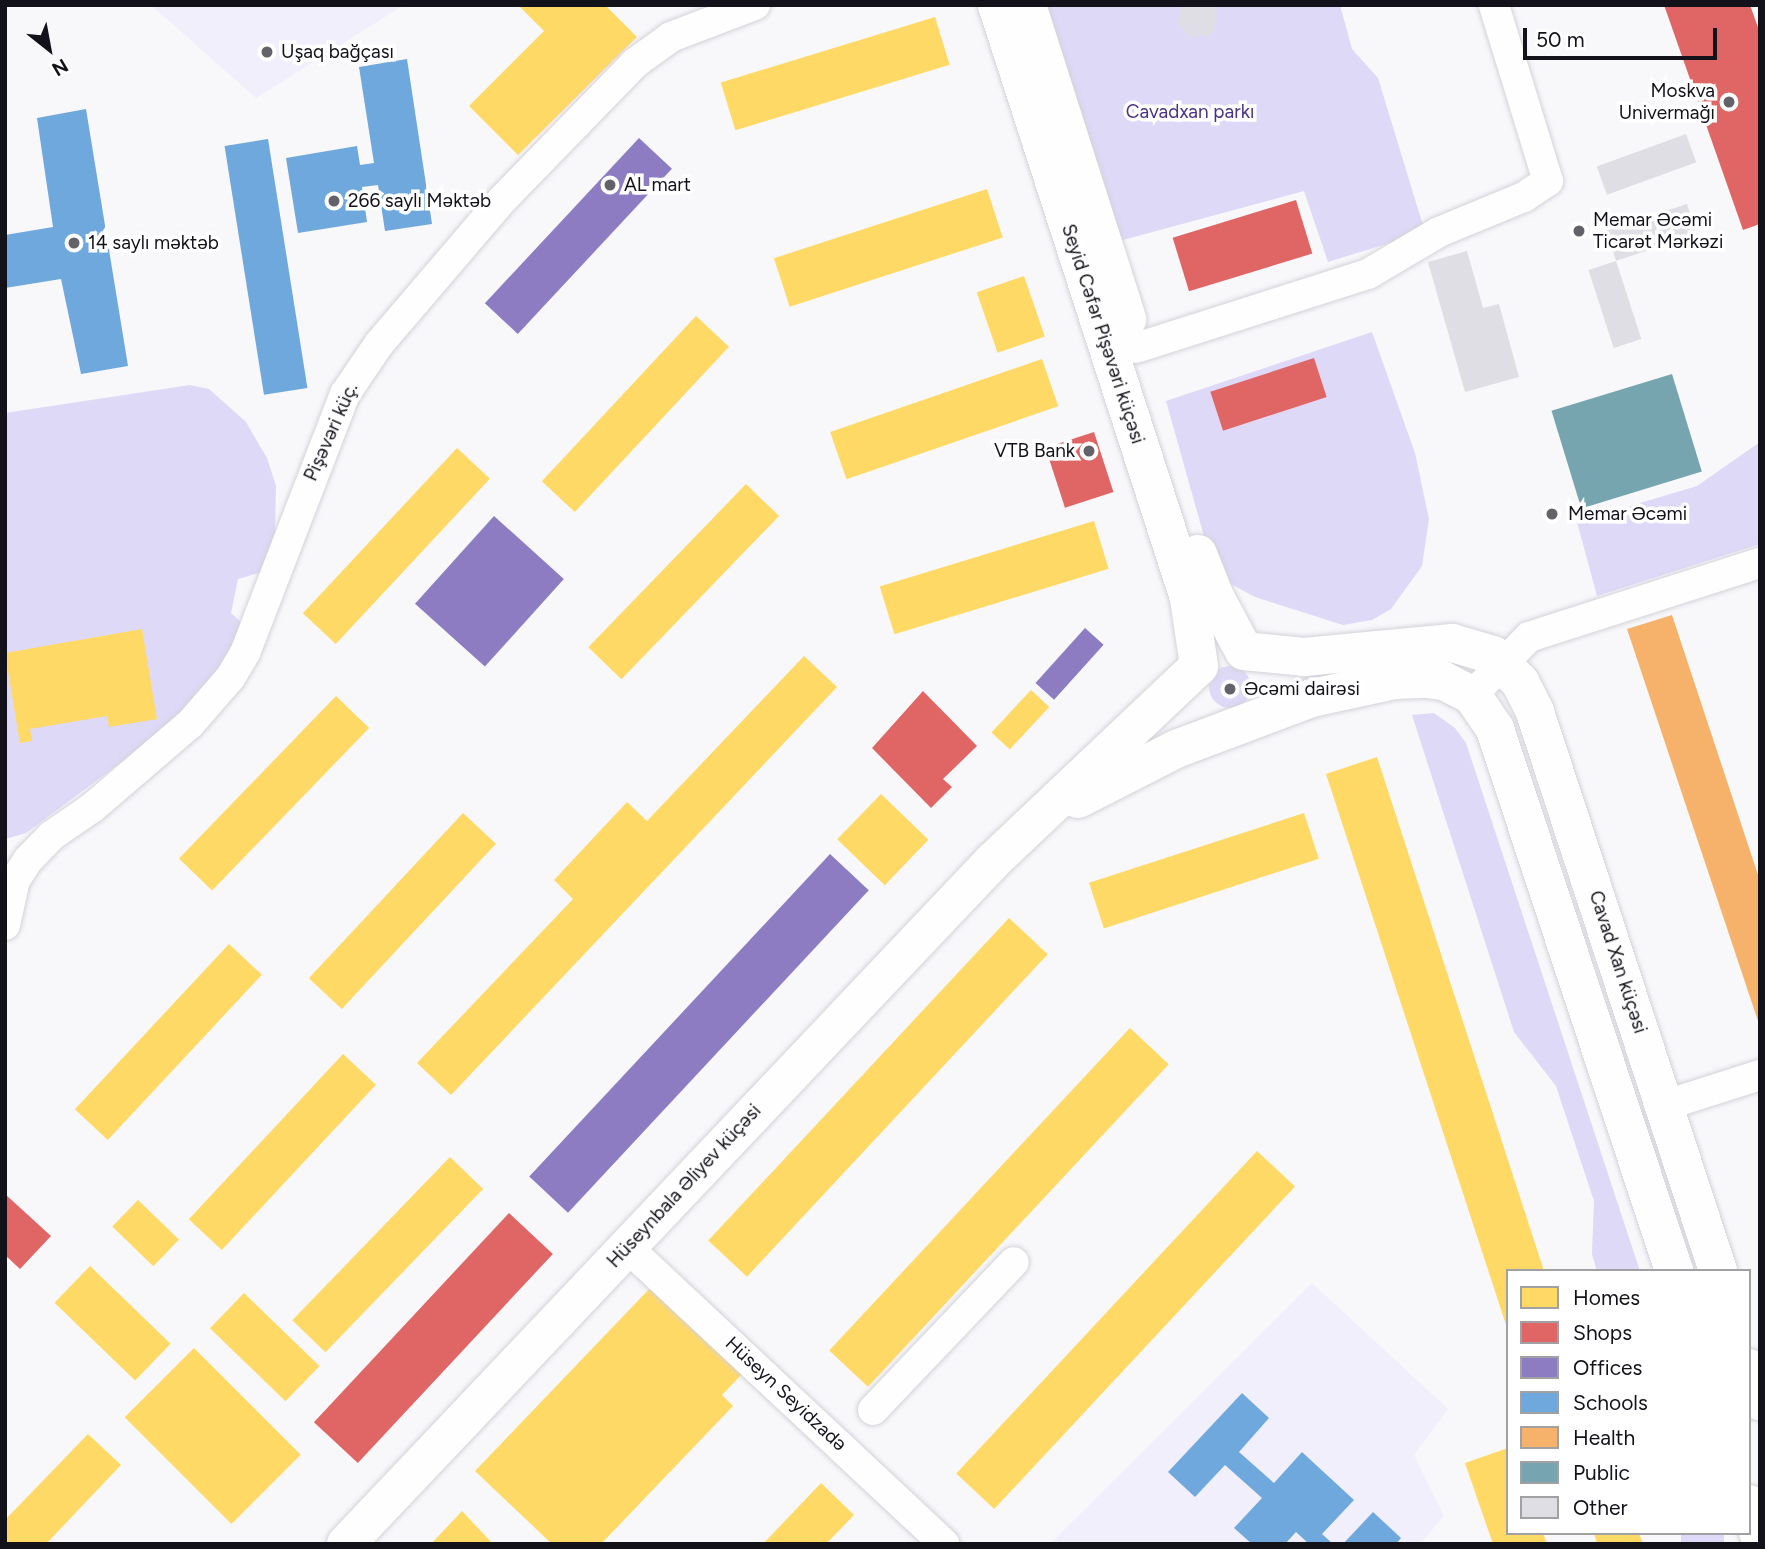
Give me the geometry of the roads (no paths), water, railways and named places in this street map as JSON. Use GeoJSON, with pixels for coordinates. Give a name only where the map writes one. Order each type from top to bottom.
{"type":"FeatureCollection","features":[{"type":"Feature","properties":{"kind":"street","name":"Pişəvəri küç."},"geometry":{"type":"LineString","coordinates":[[10,879],[51,836],[93,807],[190,724],[230,678],[246,653],[345,394],[421,293],[502,200],[635,64],[671,37],[755,5]]}},
{"type":"Feature","properties":{"kind":"street","name":"Seyid Cəfər Pişəvəri küçəsi"},"geometry":{"type":"LineString","coordinates":[[997,5],[1189,598],[1199,666]]}},
{"type":"Feature","properties":{"kind":"street","name":"Seyid Cəfər Pişəvəri küçəsi"},"geometry":{"type":"LineString","coordinates":[[1027,5],[1202,566],[1244,651]]}},
{"type":"Feature","properties":{"kind":"street"},"geometry":{"type":"LineString","coordinates":[[1136,348],[1367,274],[1439,232],[1524,197],[1548,181],[1494,5]]}},
{"type":"Feature","properties":{"kind":"street"},"geometry":{"type":"LineString","coordinates":[[1472,695],[1530,637],[1760,563]]}},
{"type":"Feature","properties":{"kind":"street"},"geometry":{"type":"LineString","coordinates":[[1024,830],[1199,666],[1223,649],[1304,657],[1435,643],[1480,649],[1503,662]]}},
{"type":"Feature","properties":{"kind":"street"},"geometry":{"type":"LineString","coordinates":[[1199,666],[1193,690],[1196,703],[1214,720],[1239,723],[1259,710],[1268,689],[1262,666],[1244,651]]}},
{"type":"Feature","properties":{"kind":"street","name":"Cavad Xan küçəsi"},"geometry":{"type":"LineString","coordinates":[[1503,662],[1535,712],[1666,1105],[1717,1269]]}},
{"type":"Feature","properties":{"kind":"street"},"geometry":{"type":"LineString","coordinates":[[1024,830],[1121,775],[1239,723],[1312,698],[1395,680],[1444,681],[1472,695],[1495,729],[1673,1269]]}},
{"type":"Feature","properties":{"kind":"street","name":"Hüseynbala Əliyev küçəsi"},"geometry":{"type":"LineString","coordinates":[[346,1544],[1024,830]]}},
{"type":"Feature","properties":{"kind":"street"},"geometry":{"type":"LineString","coordinates":[[5,925],[10,879]]}},
{"type":"Feature","properties":{"kind":"street"},"geometry":{"type":"LineString","coordinates":[[1666,1105],[1760,1075]]}},
{"type":"Feature","properties":{"kind":"street","name":"Hüseyn Seyidzadə"},"geometry":{"type":"LineString","coordinates":[[626,1247],[944,1544]]}},
{"type":"Feature","properties":{"kind":"street"},"geometry":{"type":"LineString","coordinates":[[873,1410],[1014,1262]]}},
{"type":"Feature","properties":{"kind":"street"},"geometry":{"type":"LineString","coordinates":[[1751,1374],[1760,1401]]}},
{"type":"Feature","properties":{"kind":"street"},"geometry":{"type":"LineString","coordinates":[[1751,1510],[1760,1537]]}},
{"type":"Feature","properties":{"kind":"place","name":"Uşaq bağçası"},"geometry":{"type":"Point","coordinates":[267,52]}},
{"type":"Feature","properties":{"kind":"place","name":"Moskva Univermağı"},"geometry":{"type":"Point","coordinates":[1729,102]}},
{"type":"Feature","properties":{"kind":"place","name":"AL mart"},"geometry":{"type":"Point","coordinates":[610,185]}},
{"type":"Feature","properties":{"kind":"place","name":"266 saylı Məktəb"},"geometry":{"type":"Point","coordinates":[334,201]}},
{"type":"Feature","properties":{"kind":"place","name":"Memar Əcəmi Ticarət Mərkəzi"},"geometry":{"type":"Point","coordinates":[1579,231]}},
{"type":"Feature","properties":{"kind":"place","name":"14 saylı məktəb"},"geometry":{"type":"Point","coordinates":[74,243]}},
{"type":"Feature","properties":{"kind":"place","name":"VTB Bank"},"geometry":{"type":"Point","coordinates":[1089,451]}},
{"type":"Feature","properties":{"kind":"place","name":"Memar Əcəmi"},"geometry":{"type":"Point","coordinates":[1552,514]}},
{"type":"Feature","properties":{"kind":"place","name":"Əcəmi dairəsi"},"geometry":{"type":"Point","coordinates":[1230,689]}},
{"type":"Feature","properties":{"kind":"park label","name":"Cavadxan parkı"},"geometry":{"type":"Point","coordinates":[1190,112]}}]}
